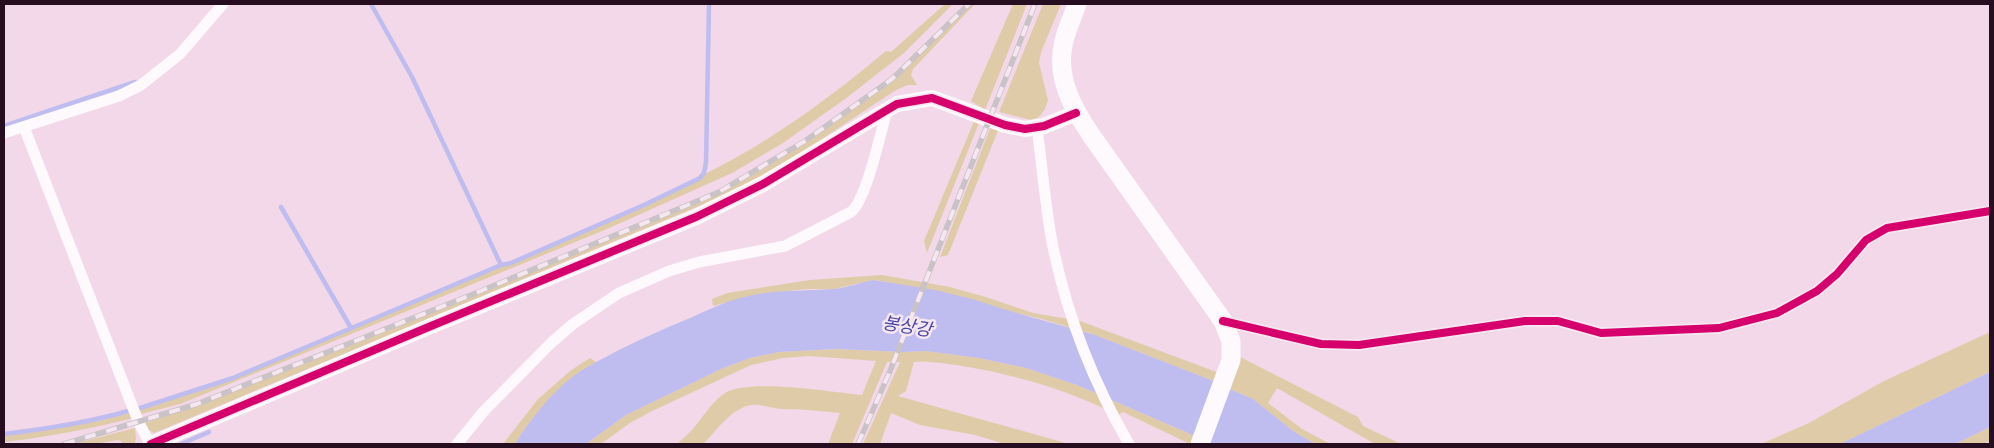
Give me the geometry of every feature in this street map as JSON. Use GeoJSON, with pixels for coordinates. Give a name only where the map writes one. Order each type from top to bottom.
{"type":"FeatureCollection","features":[{"type":"Feature","properties":{"kind":"main road"},"geometry":{"type":"LineString","coordinates":[[1077,4],[1064,41],[1061,59],[1068,97],[1076,113],[1223,321],[1231,341],[1231,360],[1200,444]]}},
{"type":"Feature","properties":{"kind":"street"},"geometry":{"type":"LineString","coordinates":[[4,134],[119,96],[141,85],[180,54],[223,4]]}},
{"type":"Feature","properties":{"kind":"street"},"geometry":{"type":"LineString","coordinates":[[24,127],[136,414],[151,444],[696,217],[762,184],[888,107],[932,98],[1006,125],[1026,129],[1038,128],[1076,113]]}},
{"type":"Feature","properties":{"kind":"street"},"geometry":{"type":"LineString","coordinates":[[457,444],[484,411],[551,343],[573,324],[619,293],[670,270],[700,262],[785,246],[851,212],[856,208],[863,192],[888,107]]}},
{"type":"Feature","properties":{"kind":"street"},"geometry":{"type":"LineString","coordinates":[[1038,128],[1052,239],[1064,294],[1109,409],[1130,444]]}},
{"type":"Feature","properties":{"kind":"street"},"geometry":{"type":"LineString","coordinates":[[1223,321],[1321,344],[1358,345],[1525,321],[1558,321],[1601,333],[1719,328],[1777,313],[1817,291],[1837,274],[1866,240],[1887,228],[1990,211]]}},
{"type":"Feature","properties":{"kind":"shaded area"},"geometry":{"type":"Polygon","coordinates":[[[945,4],[953,4],[904,53],[845,99],[783,143],[732,173],[607,229],[283,362],[180,404],[141,414],[140,410],[233,378],[502,266],[512,264],[644,206],[700,179],[705,174],[777,133],[822,102],[886,51],[891,52],[945,4]]]}},
{"type":"Feature","properties":{"kind":"shaded area"},"geometry":{"type":"Polygon","coordinates":[[[967,4],[975,4],[913,69],[911,75],[917,85],[908,85],[896,90],[796,156],[728,194],[154,433],[149,430],[145,423],[272,377],[676,212],[727,189],[793,151],[855,106],[913,57],[967,4]]]}},
{"type":"Feature","properties":{"kind":"shaded area"},"geometry":{"type":"Polygon","coordinates":[[[1013,4],[1027,4],[985,110],[971,101],[1013,4]]]}},
{"type":"Feature","properties":{"kind":"shaded area"},"geometry":{"type":"Polygon","coordinates":[[[1043,4],[1061,4],[1041,52],[1039,63],[1048,100],[1045,109],[1039,117],[1031,120],[999,112],[1043,4]]]}},
{"type":"Feature","properties":{"kind":"shaded area"},"geometry":{"type":"Polygon","coordinates":[[[975,119],[979,123],[927,253],[924,241],[975,119]]]}},
{"type":"Feature","properties":{"kind":"shaded area"},"geometry":{"type":"Polygon","coordinates":[[[991,126],[999,128],[948,255],[940,257],[991,126]]]}},
{"type":"Feature","properties":{"kind":"shaded area"},"geometry":{"type":"Polygon","coordinates":[[[882,275],[950,287],[1033,313],[1080,321],[1219,373],[1216,382],[1095,335],[1042,319],[874,280],[834,289],[808,289],[758,294],[713,306],[712,299],[727,293],[810,280],[882,275]]]}},
{"type":"Feature","properties":{"kind":"shaded area"},"geometry":{"type":"Polygon","coordinates":[[[1990,332],[1990,372],[1840,444],[1761,444],[1809,423],[1884,381],[1990,332]]]}},
{"type":"Feature","properties":{"kind":"shaded area"},"geometry":{"type":"Polygon","coordinates":[[[837,349],[903,352],[926,351],[979,358],[1026,368],[1077,385],[1195,436],[1193,444],[1123,412],[1118,415],[1100,406],[1044,385],[987,371],[934,362],[914,362],[906,391],[898,396],[1069,444],[1005,444],[975,435],[920,425],[891,413],[880,444],[863,444],[900,362],[887,362],[852,444],[828,444],[840,413],[751,405],[745,406],[725,420],[703,444],[677,444],[725,393],[737,389],[771,386],[862,395],[876,361],[810,356],[783,358],[751,365],[652,411],[630,423],[601,444],[586,444],[626,415],[721,369],[750,358],[779,352],[837,349]]]}},
{"type":"Feature","properties":{"kind":"shaded area"},"geometry":{"type":"Polygon","coordinates":[[[1238,356],[1358,417],[1363,426],[1401,444],[1375,444],[1277,388],[1268,403],[1302,429],[1330,444],[1315,444],[1293,431],[1253,399],[1227,388],[1238,356]]]}},
{"type":"Feature","properties":{"kind":"shaded area"},"geometry":{"type":"Polygon","coordinates":[[[590,358],[597,363],[561,387],[532,420],[515,444],[503,444],[538,399],[570,371],[590,358]]]}},
{"type":"Feature","properties":{"kind":"shaded area"},"geometry":{"type":"Polygon","coordinates":[[[132,412],[133,418],[117,422],[53,435],[4,442],[4,436],[99,421],[132,412]]]}},
{"type":"Feature","properties":{"kind":"shaded area"},"geometry":{"type":"Polygon","coordinates":[[[1990,427],[1990,441],[1983,444],[1955,444],[1990,427]]]}},
{"type":"Feature","properties":{"kind":"shaded area"},"geometry":{"type":"Polygon","coordinates":[[[135,428],[135,443],[123,444],[118,440],[95,444],[73,444],[135,428]]]}},
{"type":"Feature","properties":{"kind":"water","name":"봉상강"},"geometry":{"type":"Polygon","coordinates":[[[874,280],[935,290],[972,299],[1095,335],[1216,382],[1195,436],[1077,385],[1026,368],[979,358],[926,351],[903,352],[837,349],[779,352],[750,358],[721,369],[626,415],[586,444],[515,444],[537,413],[564,384],[584,369],[645,338],[719,305],[747,296],[777,292],[824,290],[874,280]]]}},
{"type":"Feature","properties":{"kind":"water"},"geometry":{"type":"Polygon","coordinates":[[[1990,372],[1990,427],[1955,444],[1840,444],[1990,372]]]}},
{"type":"Feature","properties":{"kind":"water"},"geometry":{"type":"Polygon","coordinates":[[[1227,388],[1253,399],[1293,431],[1315,444],[1211,444],[1206,442],[1227,388]]]}},
{"type":"Feature","properties":{"kind":"waterway"},"geometry":{"type":"LineString","coordinates":[[371,4],[412,77],[501,265]]}},
{"type":"Feature","properties":{"kind":"waterway"},"geometry":{"type":"LineString","coordinates":[[140,408],[233,378],[501,265],[511,263],[644,205],[700,178],[704,173],[706,162],[709,4]]}},
{"type":"Feature","properties":{"kind":"waterway"},"geometry":{"type":"LineString","coordinates":[[4,126],[135,82]]}},
{"type":"Feature","properties":{"kind":"waterway"},"geometry":{"type":"LineString","coordinates":[[281,207],[351,328]]}},
{"type":"Feature","properties":{"kind":"waterway"},"geometry":{"type":"LineString","coordinates":[[4,434],[66,425],[128,411]]}},
{"type":"Feature","properties":{"kind":"waterway"},"geometry":{"type":"LineString","coordinates":[[181,444],[209,432]]}},
{"type":"Feature","properties":{"kind":"railway"},"geometry":{"type":"LineString","coordinates":[[64,444],[197,404],[476,293],[719,192],[805,141],[892,79],[969,4]]}},
{"type":"Feature","properties":{"kind":"railway"},"geometry":{"type":"LineString","coordinates":[[858,444],[890,371],[1035,4]]}},
{"type":"Feature","properties":{"kind":"cycle path"},"geometry":{"type":"LineString","coordinates":[[151,444],[696,217],[763,184],[897,104],[932,98],[1005,125],[1025,129],[1044,126],[1076,113]]}},
{"type":"Feature","properties":{"kind":"cycle path"},"geometry":{"type":"LineString","coordinates":[[1223,321],[1321,344],[1359,345],[1525,321],[1558,321],[1601,333],[1719,328],[1777,313],[1817,291],[1837,274],[1866,240],[1887,228],[1990,211]]}}]}
